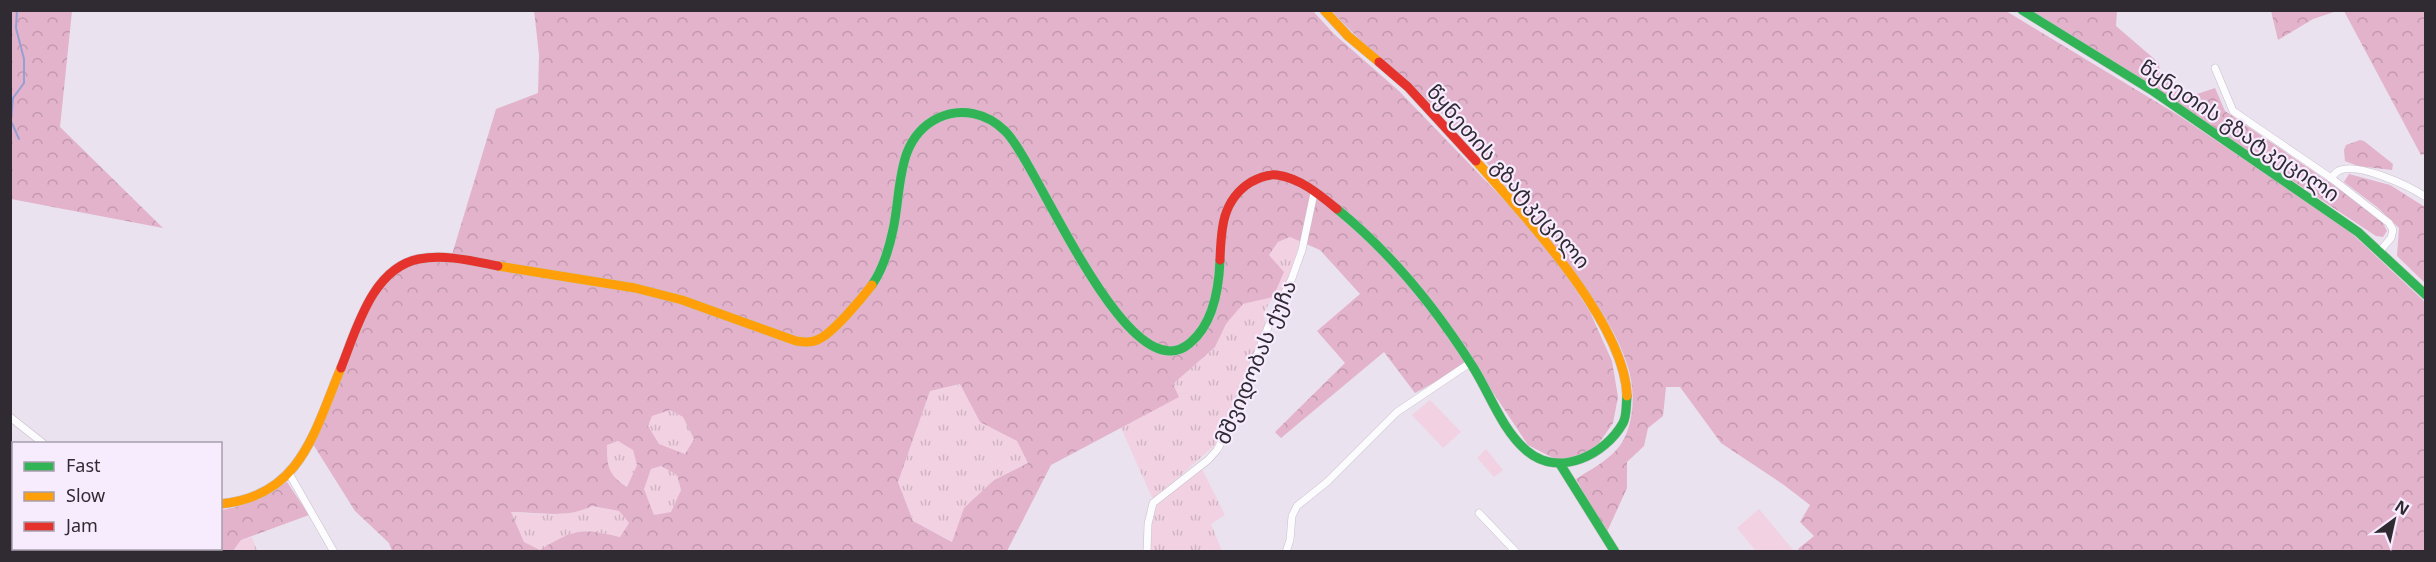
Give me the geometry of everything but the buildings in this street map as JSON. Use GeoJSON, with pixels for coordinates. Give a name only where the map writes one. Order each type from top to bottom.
{"type":"FeatureCollection","features":[{"type":"Feature","properties":{"kind":"main road","name":"წყნეთის გზატკეცილი"},"geometry":{"type":"LineString","coordinates":[[1324,10],[1354,42],[1402,82],[1436,116],[1548,245],[1578,284],[1598,316],[1613,345],[1623,375],[1627,396],[1624,420],[1602,449],[1587,459],[1560,464]]}},
{"type":"Feature","properties":{"kind":"main road","name":"წყნეთის გზატკეცილი"},"geometry":{"type":"LineString","coordinates":[[2022,10],[2153,92],[2351,227],[2426,295]]}},
{"type":"Feature","properties":{"kind":"main road"},"geometry":{"type":"LineString","coordinates":[[222,504],[245,502],[290,475],[297,467],[311,441],[375,291],[389,277],[410,262],[432,258],[451,258],[635,288],[682,300],[796,341],[813,343],[826,336],[875,281],[891,241],[900,173],[906,150],[923,126],[942,116],[960,112],[979,114],[1010,134],[1025,156],[1076,254],[1121,319],[1135,335],[1149,345],[1165,351],[1179,350],[1191,344],[1201,330],[1213,305],[1220,274],[1220,232],[1225,211],[1235,195],[1254,179],[1274,174],[1290,179],[1314,193],[1344,214],[1375,242],[1436,315],[1470,363],[1518,441],[1529,453],[1560,464],[1590,516],[1615,552]]}},
{"type":"Feature","properties":{"kind":"street"},"geometry":{"type":"LineString","coordinates":[[2215,68],[2233,111],[2331,178],[2389,223],[2393,230],[2391,238],[2380,251]]}},
{"type":"Feature","properties":{"kind":"street"},"geometry":{"type":"LineString","coordinates":[[2331,178],[2339,170],[2350,169],[2386,176],[2426,197]]}},
{"type":"Feature","properties":{"kind":"street","name":"მშვიდობას ქუჩა"},"geometry":{"type":"LineString","coordinates":[[1146,552],[1148,524],[1153,503],[1208,460],[1218,450],[1226,433],[1265,333],[1292,278],[1302,250],[1314,193]]}},
{"type":"Feature","properties":{"kind":"street"},"geometry":{"type":"LineString","coordinates":[[1286,552],[1290,540],[1292,516],[1297,506],[1327,482],[1391,417],[1470,363]]}},
{"type":"Feature","properties":{"kind":"street"},"geometry":{"type":"LineString","coordinates":[[10,417],[41,442]]}},
{"type":"Feature","properties":{"kind":"street"},"geometry":{"type":"LineString","coordinates":[[290,475],[334,552]]}},
{"type":"Feature","properties":{"kind":"street"},"geometry":{"type":"LineString","coordinates":[[1479,513],[1516,552]]}},
{"type":"Feature","properties":{"kind":"green space"},"geometry":{"type":"Polygon","coordinates":[[[534,10],[1313,11],[1334,34],[1399,91],[1509,205],[1562,269],[1590,312],[1612,361],[1618,397],[1613,423],[1597,446],[1575,458],[1557,460],[1528,445],[1468,355],[1375,242],[1470,363],[1415,393],[1384,352],[1281,438],[1275,432],[1345,363],[1317,331],[1360,294],[1320,250],[1290,237],[1278,242],[1269,255],[1284,272],[1273,297],[1243,304],[1226,324],[1215,347],[1173,384],[1179,397],[1051,465],[1007,551],[392,551],[389,543],[355,511],[311,441],[375,291],[410,262],[451,258],[496,109],[538,93],[539,55],[534,10]],[[960,384],[930,391],[898,482],[913,521],[952,542],[964,508],[994,480],[1028,463],[1017,441],[980,422],[960,384]],[[670,410],[652,416],[648,426],[659,444],[685,454],[694,439],[683,417],[670,410]],[[618,441],[607,445],[607,459],[612,474],[627,487],[637,465],[633,450],[618,441]],[[661,466],[651,469],[644,489],[654,515],[671,512],[681,490],[677,475],[661,466]],[[592,506],[573,512],[552,514],[511,512],[524,542],[540,550],[578,532],[596,532],[620,537],[629,523],[619,511],[592,506]]]}},
{"type":"Feature","properties":{"kind":"green space"},"geometry":{"type":"Polygon","coordinates":[[[10,11],[72,11],[60,127],[163,228],[11,199],[10,11]]]}},
{"type":"Feature","properties":{"kind":"green space"},"geometry":{"type":"Polygon","coordinates":[[[1332,11],[2006,11],[2178,115],[2346,228],[2425,302],[2425,551],[1800,551],[1798,549],[1814,536],[1800,522],[1810,505],[1721,443],[1680,387],[1666,387],[1663,416],[1648,428],[1644,446],[1627,462],[1627,488],[1606,534],[1576,479],[1615,452],[1628,430],[1633,402],[1630,373],[1620,345],[1584,285],[1473,147],[1438,110],[1357,37],[1332,11]]]}},
{"type":"Feature","properties":{"kind":"green space"},"geometry":{"type":"Polygon","coordinates":[[[2030,11],[2117,11],[2116,26],[2159,63],[2160,74],[2191,96],[2215,88],[2225,111],[2339,189],[2382,221],[2387,231],[2383,237],[2376,236],[2110,60],[2030,11]]]}},
{"type":"Feature","properties":{"kind":"green space"},"geometry":{"type":"Polygon","coordinates":[[[2271,11],[2337,11],[2313,19],[2278,40],[2271,11]]]}},
{"type":"Feature","properties":{"kind":"green space"},"geometry":{"type":"Polygon","coordinates":[[[2344,11],[2425,11],[2425,154],[2421,155],[2344,11]]]}},
{"type":"Feature","properties":{"kind":"green space"},"geometry":{"type":"Polygon","coordinates":[[[2360,140],[2393,164],[2392,170],[2358,166],[2345,161],[2346,145],[2360,140]]]}},
{"type":"Feature","properties":{"kind":"green space"},"geometry":{"type":"Polygon","coordinates":[[[2349,174],[2390,185],[2425,207],[2425,283],[2397,256],[2399,228],[2377,207],[2344,182],[2349,174]]]}},
{"type":"Feature","properties":{"kind":"green space"},"geometry":{"type":"Polygon","coordinates":[[[1290,237],[1300,241],[1289,277],[1280,296],[1273,297],[1269,255],[1278,242],[1290,237]]]}},
{"type":"Feature","properties":{"kind":"green space"},"geometry":{"type":"Polygon","coordinates":[[[1273,297],[1263,314],[1266,324],[1215,445],[1153,500],[1121,428],[1178,397],[1173,384],[1215,347],[1226,324],[1243,304],[1273,297]]]}},
{"type":"Feature","properties":{"kind":"green space"},"geometry":{"type":"Polygon","coordinates":[[[961,384],[980,422],[1017,441],[1028,463],[993,480],[953,542],[913,521],[898,482],[930,391],[961,384]]]}},
{"type":"Feature","properties":{"kind":"green space"},"geometry":{"type":"Polygon","coordinates":[[[1430,400],[1461,432],[1443,448],[1412,415],[1430,400]]]}},
{"type":"Feature","properties":{"kind":"green space"},"geometry":{"type":"Polygon","coordinates":[[[670,410],[683,417],[694,439],[685,454],[658,444],[648,426],[652,416],[670,410]]]}},
{"type":"Feature","properties":{"kind":"green space"},"geometry":{"type":"Polygon","coordinates":[[[618,441],[633,450],[637,465],[628,487],[616,478],[608,465],[607,445],[618,441]]]}},
{"type":"Feature","properties":{"kind":"green space"},"geometry":{"type":"Polygon","coordinates":[[[1486,449],[1503,470],[1494,477],[1477,458],[1486,449]]]}},
{"type":"Feature","properties":{"kind":"green space"},"geometry":{"type":"Polygon","coordinates":[[[661,466],[677,475],[681,490],[671,512],[654,515],[644,489],[651,469],[661,466]]]}},
{"type":"Feature","properties":{"kind":"green space"},"geometry":{"type":"Polygon","coordinates":[[[1202,469],[1225,515],[1211,524],[1222,551],[1149,552],[1155,509],[1170,492],[1202,469]]]}},
{"type":"Feature","properties":{"kind":"green space"},"geometry":{"type":"Polygon","coordinates":[[[287,482],[309,515],[241,540],[233,551],[65,552],[62,550],[222,550],[222,510],[247,503],[287,482]]]}},
{"type":"Feature","properties":{"kind":"green space"},"geometry":{"type":"Polygon","coordinates":[[[592,506],[619,511],[629,523],[620,537],[596,532],[578,532],[540,550],[524,542],[511,512],[563,514],[592,506]]]}},
{"type":"Feature","properties":{"kind":"green space"},"geometry":{"type":"Polygon","coordinates":[[[1759,509],[1794,551],[1756,551],[1754,549],[1737,528],[1759,509]]]}},
{"type":"Feature","properties":{"kind":"green space"},"geometry":{"type":"Polygon","coordinates":[[[252,537],[257,551],[233,552],[241,540],[252,537]]]}},
{"type":"Feature","properties":{"kind":"waterway"},"geometry":{"type":"LineString","coordinates":[[17,10],[16,28],[24,59],[24,83],[13,98],[11,121],[19,139]]}},
{"type":"Feature","properties":{"kind":"traffic: fast"},"geometry":{"type":"LineString","coordinates":[[2022,10],[2153,91],[2358,232],[2426,295]]}},
{"type":"Feature","properties":{"kind":"traffic: fast"},"geometry":{"type":"LineString","coordinates":[[872,285],[890,244],[907,152],[924,127],[938,118],[956,113],[982,116],[1005,131],[1020,151],[1086,268],[1113,308],[1139,337],[1166,351],[1190,343],[1204,326],[1213,305],[1220,260]]}},
{"type":"Feature","properties":{"kind":"traffic: fast"},"geometry":{"type":"LineString","coordinates":[[1337,209],[1376,244],[1428,303],[1473,367],[1510,433],[1527,451],[1540,459],[1553,463],[1580,459],[1593,453],[1605,445],[1623,423],[1627,396]]}},
{"type":"Feature","properties":{"kind":"traffic: fast"},"geometry":{"type":"LineString","coordinates":[[1560,464],[1615,552]]}},
{"type":"Feature","properties":{"kind":"traffic: slow"},"geometry":{"type":"LineString","coordinates":[[1324,10],[1348,36],[1379,62]]}},
{"type":"Feature","properties":{"kind":"traffic: slow"},"geometry":{"type":"LineString","coordinates":[[1476,161],[1520,210],[1569,271],[1591,304],[1609,336],[1622,367],[1627,396]]}},
{"type":"Feature","properties":{"kind":"traffic: slow"},"geometry":{"type":"LineString","coordinates":[[498,266],[635,288],[682,300],[796,341],[805,342],[816,340],[832,330],[872,285]]}},
{"type":"Feature","properties":{"kind":"traffic: slow"},"geometry":{"type":"LineString","coordinates":[[222,504],[247,499],[269,489],[287,475],[301,457],[312,437],[341,368]]}},
{"type":"Feature","properties":{"kind":"traffic: jam"},"geometry":{"type":"LineString","coordinates":[[1379,62],[1408,87],[1476,161]]}},
{"type":"Feature","properties":{"kind":"traffic: jam"},"geometry":{"type":"LineString","coordinates":[[1220,260],[1221,237],[1229,206],[1241,189],[1257,179],[1274,175],[1294,180],[1324,198],[1337,209]]}},
{"type":"Feature","properties":{"kind":"traffic: jam"},"geometry":{"type":"LineString","coordinates":[[341,368],[368,303],[389,275],[403,265],[419,259],[439,257],[498,266]]}}]}
